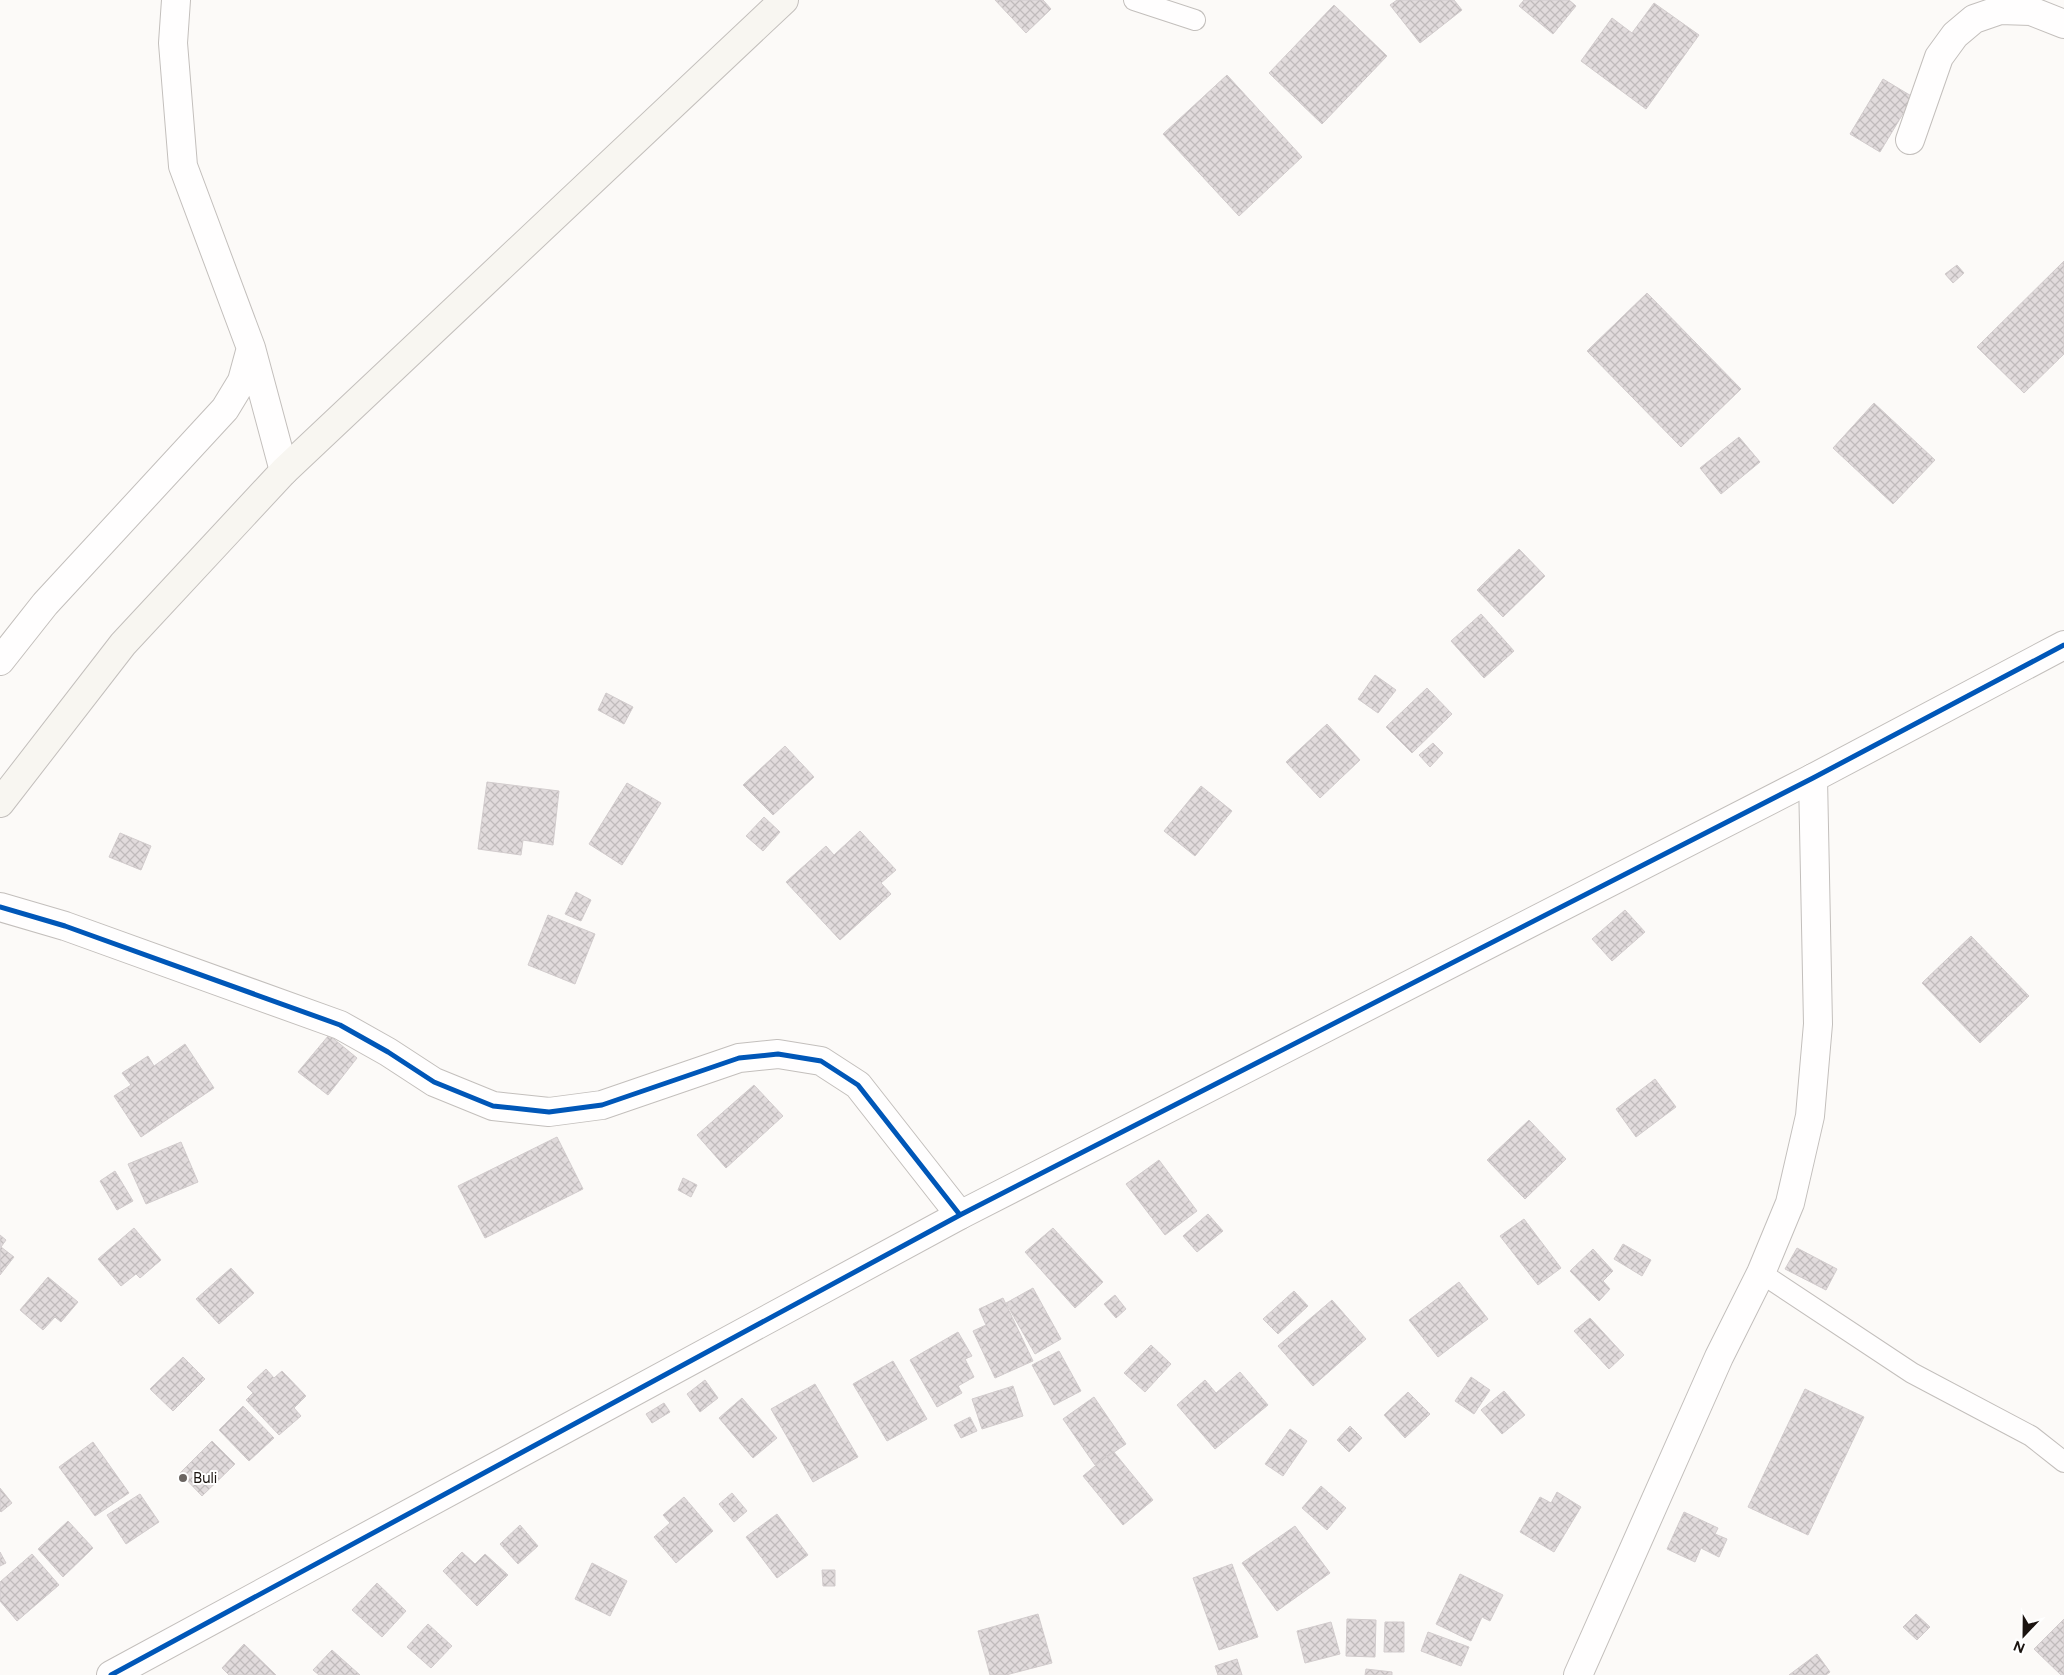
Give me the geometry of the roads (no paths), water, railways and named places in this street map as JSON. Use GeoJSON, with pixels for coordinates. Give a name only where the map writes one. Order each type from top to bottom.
{"type":"FeatureCollection","features":[{"type":"Feature","properties":{"kind":"main road"},"geometry":{"type":"LineString","coordinates":[[0,803],[123,644],[284,471],[784,0]]}},
{"type":"Feature","properties":{"kind":"street"},"geometry":{"type":"LineString","coordinates":[[176,0],[173,43],[183,166],[251,348],[284,471]]}},
{"type":"Feature","properties":{"kind":"street"},"geometry":{"type":"LineString","coordinates":[[1910,140],[1939,57],[1955,35],[1974,19],[2000,10],[2030,11],[2064,24]]}},
{"type":"Feature","properties":{"kind":"street"},"geometry":{"type":"LineString","coordinates":[[0,661],[45,604],[225,409],[242,381],[251,348]]}},
{"type":"Feature","properties":{"kind":"street"},"geometry":{"type":"LineString","coordinates":[[111,1675],[960,1215],[1814,778],[2064,645]]}},
{"type":"Feature","properties":{"kind":"street"},"geometry":{"type":"LineString","coordinates":[[1578,1675],[1715,1366],[1761,1273],[1790,1203],[1810,1116],[1818,1024],[1814,778]]}},
{"type":"Feature","properties":{"kind":"street"},"geometry":{"type":"LineString","coordinates":[[0,907],[65,926],[340,1025],[388,1052],[434,1082],[493,1106],[549,1112],[602,1105],[739,1058],[778,1054],[821,1061],[858,1085],[960,1215]]}},
{"type":"Feature","properties":{"kind":"lane"},"geometry":{"type":"LineString","coordinates":[[1134,0],[1195,20]]}},
{"type":"Feature","properties":{"kind":"lane"},"geometry":{"type":"LineString","coordinates":[[1761,1273],[1912,1373],[2031,1436],[2064,1462]]}},
{"type":"Feature","properties":{"kind":"place","name":"Buli"},"geometry":{"type":"Point","coordinates":[183,1478]}}]}
